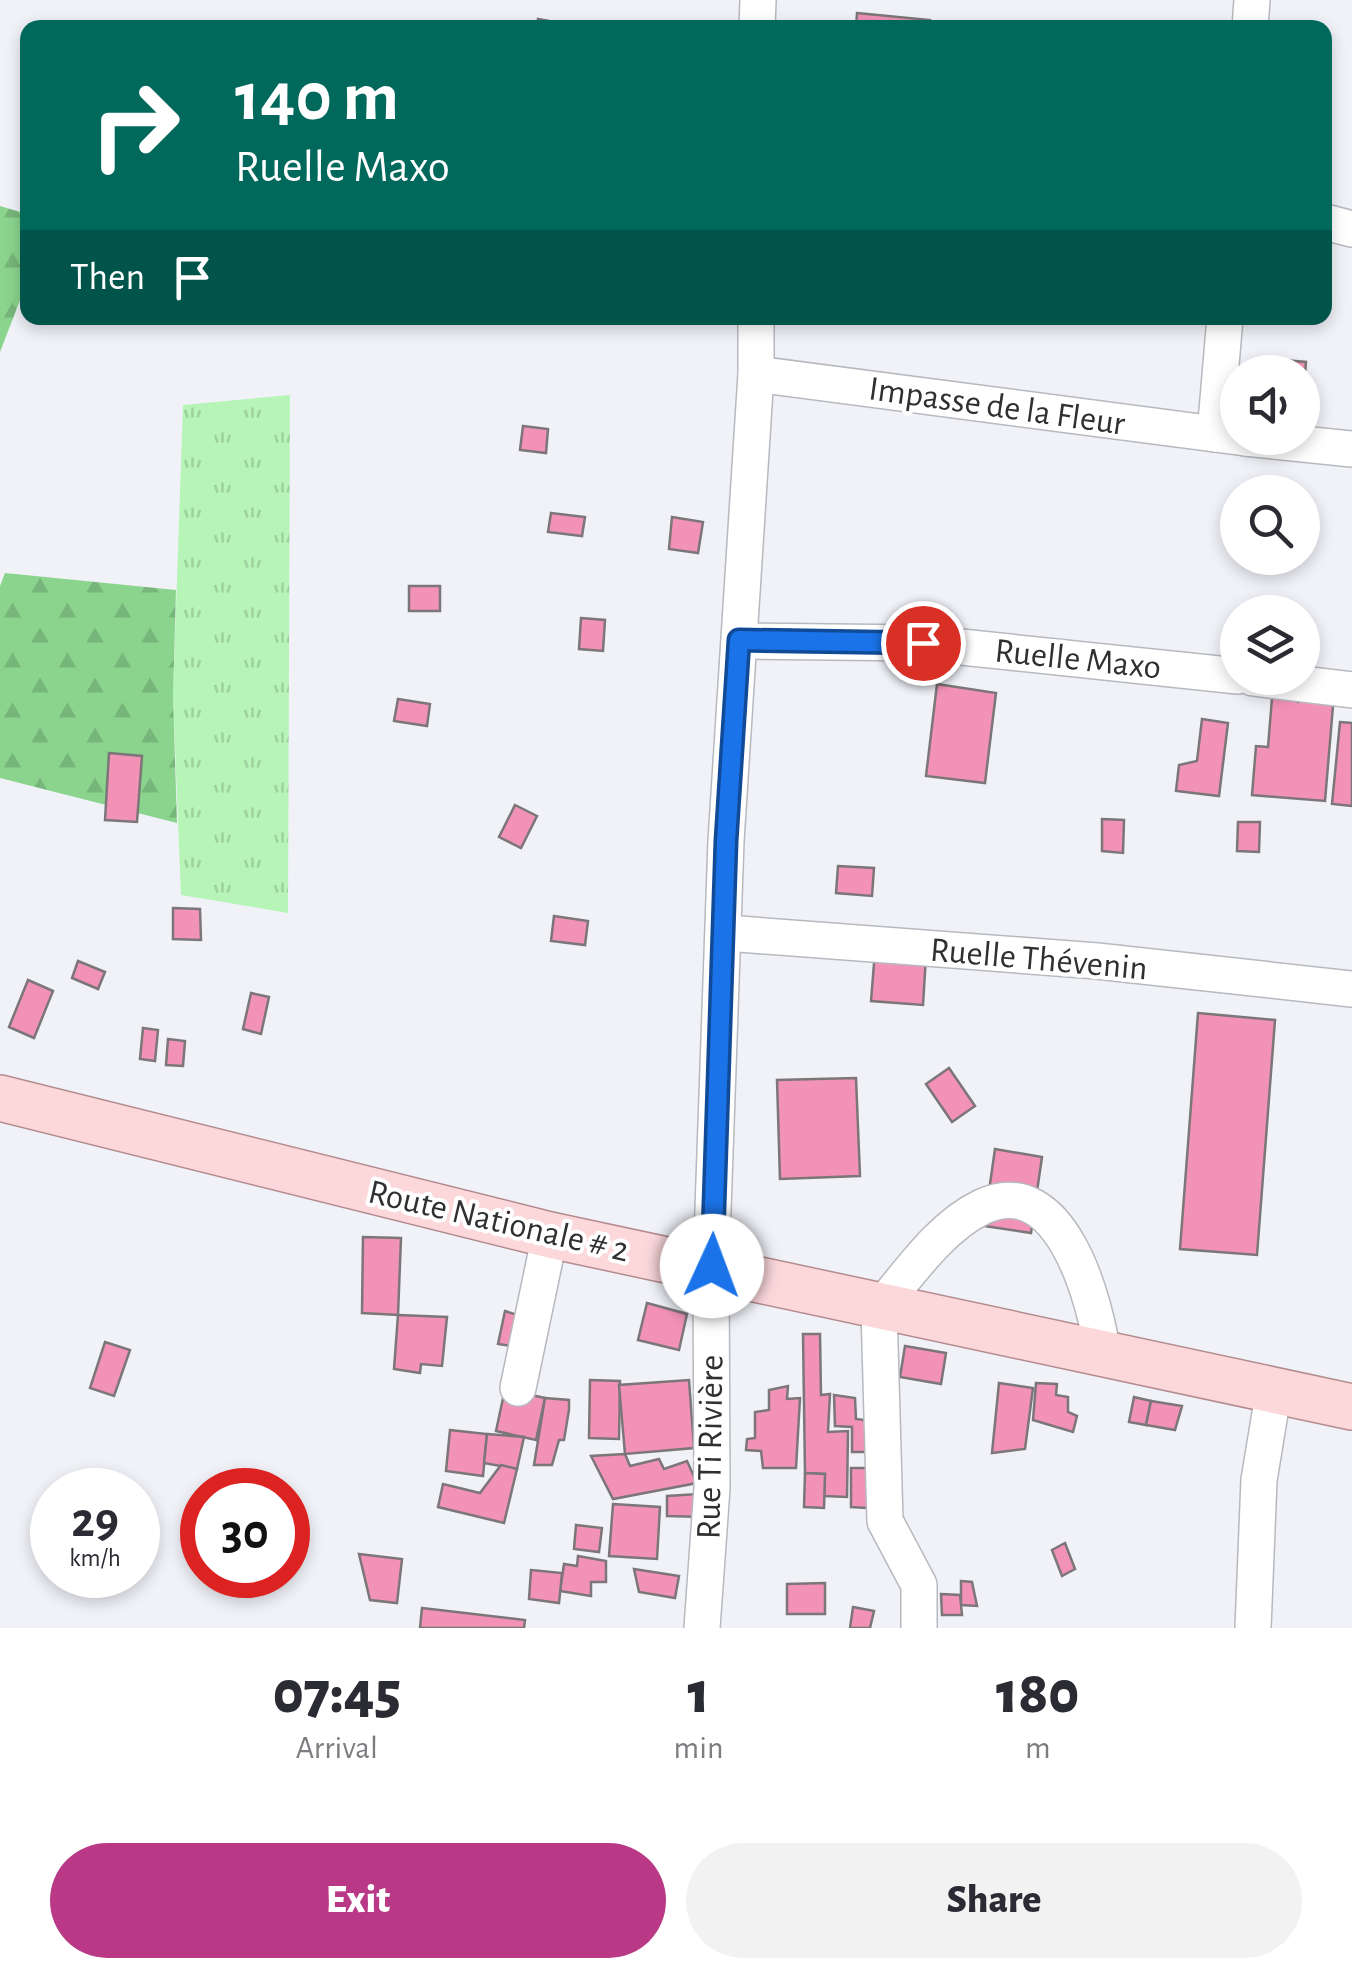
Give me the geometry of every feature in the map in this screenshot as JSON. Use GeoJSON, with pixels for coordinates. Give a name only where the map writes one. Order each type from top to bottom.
{"type":"FeatureCollection","features":[{"type":"Feature","properties":{"kind":"main road","name":"Route Nationale # 2"},"geometry":{"type":"LineString","coordinates":[[0,1098],[550,1234],[712,1266],[879,1309],[1352,1407]]}},
{"type":"Feature","properties":{"kind":"street","name":"Rue Ti Rivière"},"geometry":{"type":"LineString","coordinates":[[702,1628],[712,1488],[712,1266],[726,933],[726,841],[756,325]]}},
{"type":"Feature","properties":{"kind":"street"},"geometry":{"type":"LineString","coordinates":[[1225,325],[1227,355]]}},
{"type":"Feature","properties":{"kind":"street","name":"Impasse de la Fleur"},"geometry":{"type":"LineString","coordinates":[[756,374],[1220,434]]}},
{"type":"Feature","properties":{"kind":"street","name":"Impasse de la Fleur"},"geometry":{"type":"LineString","coordinates":[[1320,446],[1352,450]]}},
{"type":"Feature","properties":{"kind":"street","name":"Ruelle Maxo"},"geometry":{"type":"LineString","coordinates":[[739,640],[923,643],[1220,674]]}},
{"type":"Feature","properties":{"kind":"street"},"geometry":{"type":"LineString","coordinates":[[1320,686],[1352,690]]}},
{"type":"Feature","properties":{"kind":"street","name":"Ruelle Thévenin"},"geometry":{"type":"LineString","coordinates":[[726,933],[1098,961],[1352,990]]}},
{"type":"Feature","properties":{"kind":"street"},"geometry":{"type":"LineString","coordinates":[[920,1628],[919,1585],[885,1521],[879,1309],[951,1228],[984,1205],[1013,1202],[1045,1214],[1074,1252],[1097,1313],[1103,1356]]}},
{"type":"Feature","properties":{"kind":"street"},"geometry":{"type":"LineString","coordinates":[[518,1388],[550,1234]]}},
{"type":"Feature","properties":{"kind":"street"},"geometry":{"type":"LineString","coordinates":[[1252,1628],[1259,1480],[1274,1389]]}},
{"type":"Feature","properties":{"kind":"green space"},"geometry":{"type":"Polygon","coordinates":[[[0,206],[20,212],[20,300],[0,352],[0,206]]]}},
{"type":"Feature","properties":{"kind":"green space"},"geometry":{"type":"Polygon","coordinates":[[[290,395],[288,913],[181,895],[173,696],[183,405],[290,395]]]}},
{"type":"Feature","properties":{"kind":"green space"},"geometry":{"type":"Polygon","coordinates":[[[5,573],[176,590],[173,696],[177,823],[0,778],[0,586],[5,573]]]}},
{"type":"Feature","properties":{"kind":"building"},"geometry":{"type":"Polygon","coordinates":[[[857,13],[930,20],[857,20],[857,13]]]}},
{"type":"Feature","properties":{"kind":"building"},"geometry":{"type":"Polygon","coordinates":[[[523,426],[548,429],[546,453],[520,450],[523,426]]]}},
{"type":"Feature","properties":{"kind":"building"},"geometry":{"type":"Polygon","coordinates":[[[551,513],[585,517],[582,536],[548,532],[551,513]]]}},
{"type":"Feature","properties":{"kind":"building"},"geometry":{"type":"Polygon","coordinates":[[[672,517],[703,522],[698,553],[669,549],[672,517]]]}},
{"type":"Feature","properties":{"kind":"building"},"geometry":{"type":"Polygon","coordinates":[[[409,586],[440,586],[440,611],[409,611],[409,586]]]}},
{"type":"Feature","properties":{"kind":"building"},"geometry":{"type":"Polygon","coordinates":[[[581,618],[605,620],[603,651],[579,649],[581,618]]]}},
{"type":"Feature","properties":{"kind":"building"},"geometry":{"type":"Polygon","coordinates":[[[937,684],[996,693],[985,783],[926,776],[937,684]]]}},
{"type":"Feature","properties":{"kind":"building"},"geometry":{"type":"Polygon","coordinates":[[[1334,694],[1325,801],[1252,795],[1256,746],[1268,747],[1272,698],[1290,695],[1298,702],[1304,695],[1334,694]]]}},
{"type":"Feature","properties":{"kind":"building"},"geometry":{"type":"Polygon","coordinates":[[[398,699],[430,704],[427,726],[394,721],[398,699]]]}},
{"type":"Feature","properties":{"kind":"building"},"geometry":{"type":"Polygon","coordinates":[[[1202,719],[1228,723],[1219,796],[1176,791],[1179,765],[1197,761],[1202,719]]]}},
{"type":"Feature","properties":{"kind":"building"},"geometry":{"type":"Polygon","coordinates":[[[1340,722],[1352,723],[1352,806],[1332,804],[1340,722]]]}},
{"type":"Feature","properties":{"kind":"building"},"geometry":{"type":"Polygon","coordinates":[[[109,753],[142,756],[137,822],[105,820],[109,753]]]}},
{"type":"Feature","properties":{"kind":"building"},"geometry":{"type":"Polygon","coordinates":[[[515,805],[537,816],[521,848],[499,837],[515,805]]]}},
{"type":"Feature","properties":{"kind":"building"},"geometry":{"type":"Polygon","coordinates":[[[1102,819],[1124,820],[1123,853],[1102,851],[1102,819]]]}},
{"type":"Feature","properties":{"kind":"building"},"geometry":{"type":"Polygon","coordinates":[[[1238,822],[1260,822],[1259,852],[1237,851],[1238,822]]]}},
{"type":"Feature","properties":{"kind":"building"},"geometry":{"type":"Polygon","coordinates":[[[838,866],[874,868],[872,896],[836,893],[838,866]]]}},
{"type":"Feature","properties":{"kind":"building"},"geometry":{"type":"Polygon","coordinates":[[[173,908],[200,909],[201,940],[173,939],[173,908]]]}},
{"type":"Feature","properties":{"kind":"building"},"geometry":{"type":"Polygon","coordinates":[[[554,916],[588,921],[585,945],[551,941],[554,916]]]}},
{"type":"Feature","properties":{"kind":"building"},"geometry":{"type":"Polygon","coordinates":[[[875,951],[926,956],[923,1005],[871,1001],[875,951]]]}},
{"type":"Feature","properties":{"kind":"building"},"geometry":{"type":"Polygon","coordinates":[[[78,961],[105,972],[98,989],[72,978],[78,961]]]}},
{"type":"Feature","properties":{"kind":"building"},"geometry":{"type":"Polygon","coordinates":[[[28,980],[53,991],[34,1038],[9,1027],[28,980]]]}},
{"type":"Feature","properties":{"kind":"building"},"geometry":{"type":"Polygon","coordinates":[[[251,993],[269,997],[261,1034],[243,1029],[251,993]]]}},
{"type":"Feature","properties":{"kind":"building"},"geometry":{"type":"Polygon","coordinates":[[[1198,1013],[1275,1020],[1257,1255],[1180,1249],[1198,1013]]]}},
{"type":"Feature","properties":{"kind":"building"},"geometry":{"type":"Polygon","coordinates":[[[143,1028],[158,1030],[155,1061],[140,1059],[143,1028]]]}},
{"type":"Feature","properties":{"kind":"building"},"geometry":{"type":"Polygon","coordinates":[[[168,1039],[185,1041],[183,1066],[166,1065],[168,1039]]]}},
{"type":"Feature","properties":{"kind":"building"},"geometry":{"type":"Polygon","coordinates":[[[949,1068],[975,1106],[952,1122],[926,1084],[949,1068]]]}},
{"type":"Feature","properties":{"kind":"building"},"geometry":{"type":"Polygon","coordinates":[[[856,1078],[860,1176],[780,1179],[777,1080],[856,1078]]]}},
{"type":"Feature","properties":{"kind":"building"},"geometry":{"type":"Polygon","coordinates":[[[995,1149],[1042,1157],[1031,1233],[984,1226],[995,1149]]]}},
{"type":"Feature","properties":{"kind":"building"},"geometry":{"type":"Polygon","coordinates":[[[363,1237],[401,1238],[398,1315],[362,1313],[363,1237]]]}},
{"type":"Feature","properties":{"kind":"building"},"geometry":{"type":"Polygon","coordinates":[[[647,1303],[687,1314],[679,1350],[638,1340],[647,1303]]]}},
{"type":"Feature","properties":{"kind":"building"},"geometry":{"type":"Polygon","coordinates":[[[505,1311],[524,1317],[518,1347],[498,1344],[505,1311]]]}},
{"type":"Feature","properties":{"kind":"building"},"geometry":{"type":"Polygon","coordinates":[[[398,1315],[447,1317],[442,1366],[421,1364],[420,1373],[394,1369],[398,1315]]]}},
{"type":"Feature","properties":{"kind":"building"},"geometry":{"type":"Polygon","coordinates":[[[803,1334],[820,1334],[821,1395],[830,1394],[828,1432],[848,1431],[847,1497],[824,1496],[825,1474],[805,1473],[803,1334]]]}},
{"type":"Feature","properties":{"kind":"building"},"geometry":{"type":"Polygon","coordinates":[[[105,1342],[130,1350],[114,1396],[90,1388],[105,1342]]]}},
{"type":"Feature","properties":{"kind":"building"},"geometry":{"type":"Polygon","coordinates":[[[905,1346],[946,1353],[941,1384],[900,1377],[905,1346]]]}},
{"type":"Feature","properties":{"kind":"building"},"geometry":{"type":"Polygon","coordinates":[[[590,1380],[620,1381],[619,1439],[589,1438],[590,1380]]]}},
{"type":"Feature","properties":{"kind":"building"},"geometry":{"type":"Polygon","coordinates":[[[689,1380],[694,1448],[625,1454],[619,1385],[689,1380]]]}},
{"type":"Feature","properties":{"kind":"building"},"geometry":{"type":"Polygon","coordinates":[[[999,1383],[1033,1388],[1025,1449],[992,1453],[999,1383]]]}},
{"type":"Feature","properties":{"kind":"building"},"geometry":{"type":"Polygon","coordinates":[[[1036,1383],[1057,1384],[1056,1395],[1068,1397],[1068,1412],[1077,1416],[1073,1432],[1033,1420],[1036,1383]]]}},
{"type":"Feature","properties":{"kind":"building"},"geometry":{"type":"Polygon","coordinates":[[[788,1386],[787,1399],[800,1398],[796,1468],[763,1468],[761,1451],[746,1450],[747,1439],[755,1438],[755,1412],[769,1410],[769,1390],[788,1386]]]}},
{"type":"Feature","properties":{"kind":"building"},"geometry":{"type":"Polygon","coordinates":[[[505,1389],[545,1398],[536,1440],[496,1431],[505,1389]]]}},
{"type":"Feature","properties":{"kind":"building"},"geometry":{"type":"Polygon","coordinates":[[[834,1395],[855,1398],[856,1419],[872,1421],[872,1452],[852,1452],[852,1427],[835,1426],[834,1395]]]}},
{"type":"Feature","properties":{"kind":"building"},"geometry":{"type":"Polygon","coordinates":[[[1134,1397],[1151,1401],[1146,1425],[1129,1422],[1134,1397]]]}},
{"type":"Feature","properties":{"kind":"building"},"geometry":{"type":"Polygon","coordinates":[[[545,1398],[569,1400],[569,1410],[564,1440],[559,1440],[552,1465],[534,1465],[545,1398]]]}},
{"type":"Feature","properties":{"kind":"building"},"geometry":{"type":"Polygon","coordinates":[[[1151,1401],[1182,1406],[1175,1430],[1146,1425],[1151,1401]]]}},
{"type":"Feature","properties":{"kind":"building"},"geometry":{"type":"Polygon","coordinates":[[[450,1430],[487,1434],[483,1476],[446,1471],[450,1430]]]}},
{"type":"Feature","properties":{"kind":"building"},"geometry":{"type":"Polygon","coordinates":[[[487,1434],[524,1437],[517,1469],[484,1463],[487,1434]]]}},
{"type":"Feature","properties":{"kind":"building"},"geometry":{"type":"Polygon","coordinates":[[[625,1454],[630,1466],[659,1459],[664,1469],[687,1461],[697,1483],[613,1499],[591,1456],[625,1454]]]}},
{"type":"Feature","properties":{"kind":"building"},"geometry":{"type":"Polygon","coordinates":[[[501,1465],[517,1469],[504,1523],[438,1507],[443,1484],[480,1493],[501,1465]]]}},
{"type":"Feature","properties":{"kind":"building"},"geometry":{"type":"Polygon","coordinates":[[[851,1468],[882,1468],[883,1509],[851,1507],[851,1468]]]}},
{"type":"Feature","properties":{"kind":"building"},"geometry":{"type":"Polygon","coordinates":[[[805,1473],[825,1474],[824,1508],[804,1507],[805,1473]]]}},
{"type":"Feature","properties":{"kind":"building"},"geometry":{"type":"Polygon","coordinates":[[[698,1494],[702,1517],[667,1516],[667,1496],[698,1494]]]}},
{"type":"Feature","properties":{"kind":"building"},"geometry":{"type":"Polygon","coordinates":[[[613,1504],[660,1507],[657,1559],[609,1556],[613,1504]]]}},
{"type":"Feature","properties":{"kind":"building"},"geometry":{"type":"Polygon","coordinates":[[[576,1525],[602,1528],[599,1552],[574,1549],[576,1525]]]}},
{"type":"Feature","properties":{"kind":"building"},"geometry":{"type":"Polygon","coordinates":[[[1065,1543],[1075,1569],[1062,1576],[1052,1550],[1065,1543]]]}},
{"type":"Feature","properties":{"kind":"building"},"geometry":{"type":"Polygon","coordinates":[[[359,1554],[402,1559],[397,1603],[370,1600],[359,1554]]]}},
{"type":"Feature","properties":{"kind":"building"},"geometry":{"type":"Polygon","coordinates":[[[578,1556],[606,1561],[606,1582],[591,1582],[591,1596],[560,1591],[564,1564],[577,1566],[578,1556]]]}},
{"type":"Feature","properties":{"kind":"building"},"geometry":{"type":"Polygon","coordinates":[[[634,1569],[679,1576],[675,1598],[639,1592],[634,1569]]]}},
{"type":"Feature","properties":{"kind":"building"},"geometry":{"type":"Polygon","coordinates":[[[531,1570],[562,1573],[559,1603],[529,1599],[531,1570]]]}},
{"type":"Feature","properties":{"kind":"building"},"geometry":{"type":"Polygon","coordinates":[[[961,1581],[972,1582],[977,1606],[961,1605],[961,1581]]]}},
{"type":"Feature","properties":{"kind":"building"},"geometry":{"type":"Polygon","coordinates":[[[825,1583],[825,1614],[787,1614],[787,1584],[825,1583]]]}},
{"type":"Feature","properties":{"kind":"building"},"geometry":{"type":"Polygon","coordinates":[[[941,1594],[960,1595],[962,1615],[942,1615],[941,1594]]]}},
{"type":"Feature","properties":{"kind":"building"},"geometry":{"type":"Polygon","coordinates":[[[853,1607],[874,1611],[870,1628],[850,1628],[853,1607]]]}},
{"type":"Feature","properties":{"kind":"building"},"geometry":{"type":"Polygon","coordinates":[[[422,1608],[525,1620],[524,1628],[420,1628],[422,1608]]]}},
{"type":"Feature","properties":{"kind":"route"},"geometry":{"type":"LineString","coordinates":[[712,1266],[726,933],[726,841],[739,640],[923,643]]}}]}
